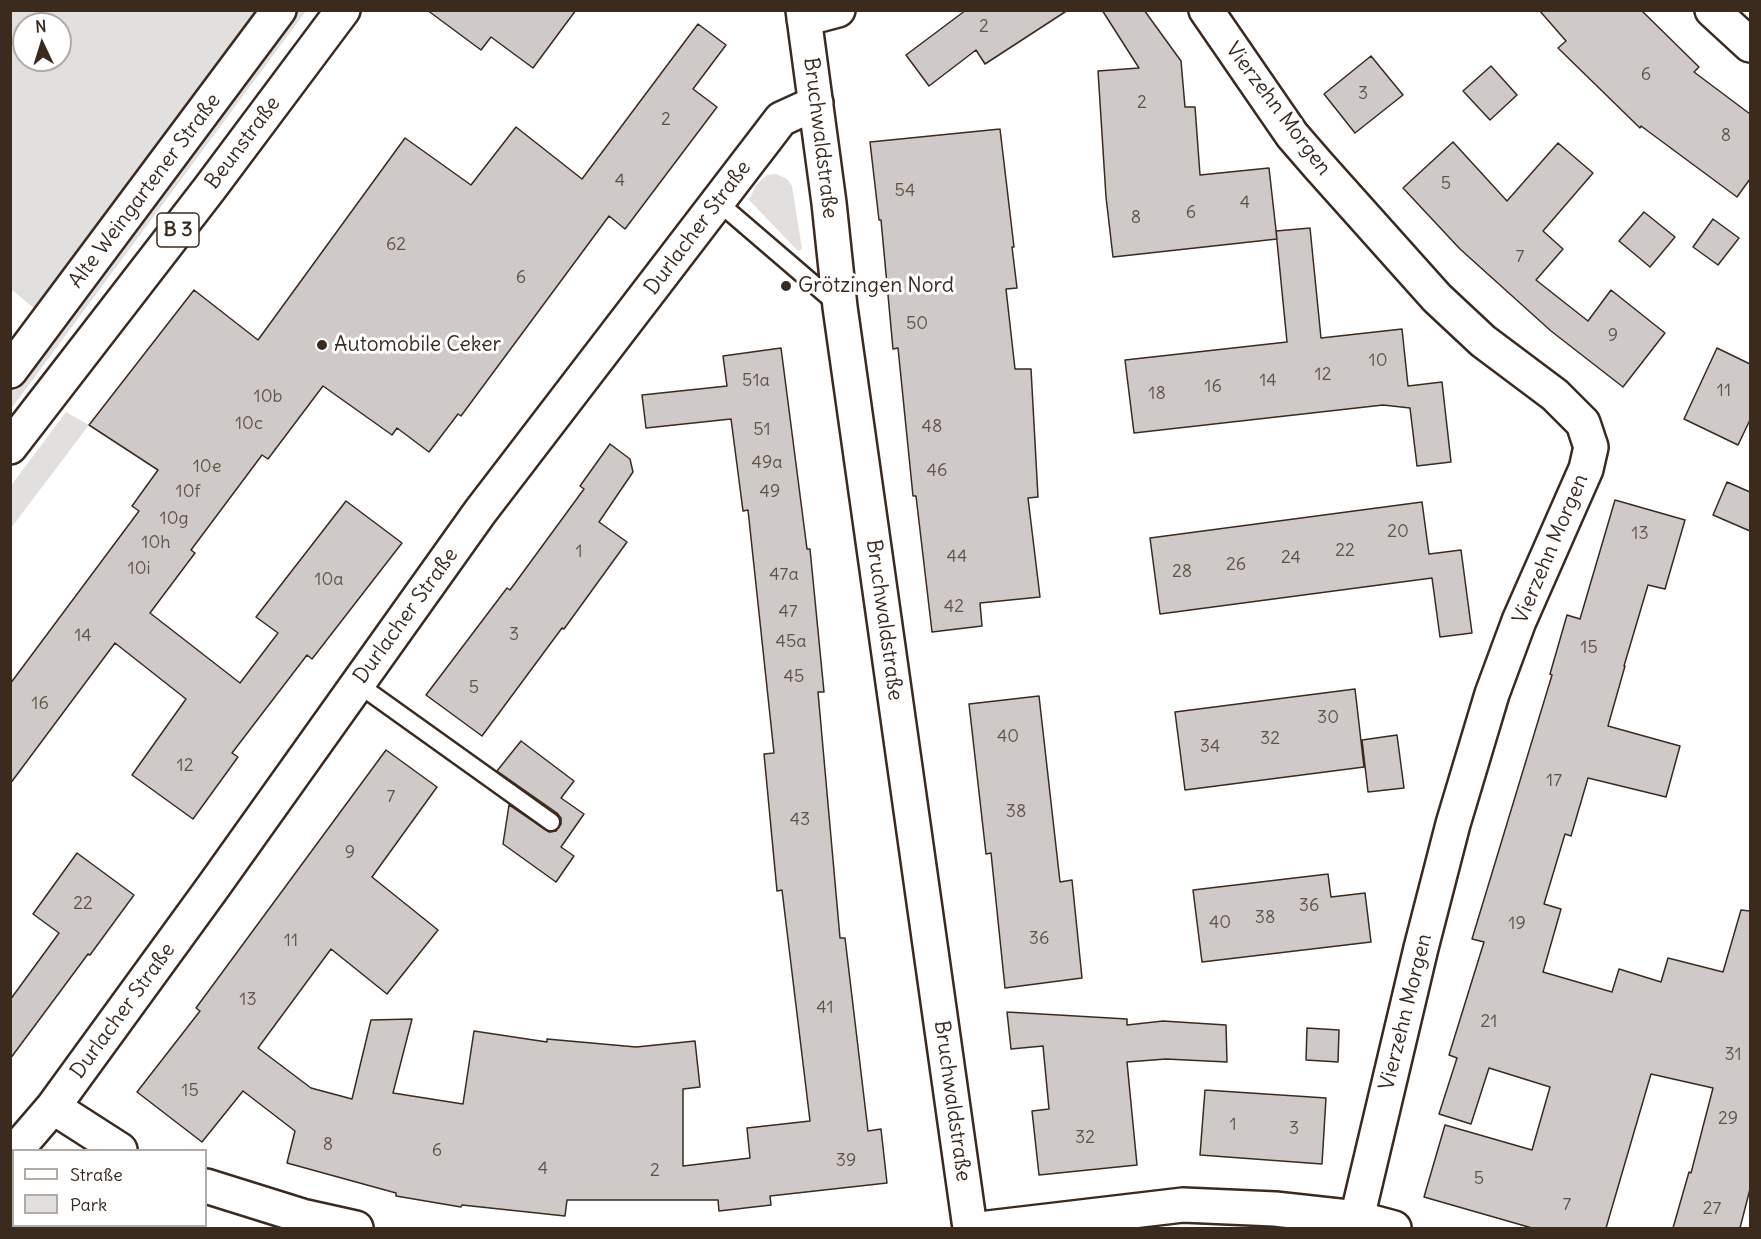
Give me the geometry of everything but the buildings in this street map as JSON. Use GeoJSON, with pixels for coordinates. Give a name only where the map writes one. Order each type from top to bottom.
{"type":"FeatureCollection","features":[{"type":"Feature","properties":{"kind":"street","name":"Alte Weingartener Straße"},"geometry":{"type":"LineString","coordinates":[[10,371],[279,10]]}},
{"type":"Feature","properties":{"kind":"street","name":"Beunstraße"},"geometry":{"type":"LineString","coordinates":[[10,447],[196,206],[343,10]]}},
{"type":"Feature","properties":{"kind":"street"},"geometry":{"type":"LineString","coordinates":[[803,15],[838,10]]}},
{"type":"Feature","properties":{"kind":"street","name":"Vierzehn Morgen"},"geometry":{"type":"LineString","coordinates":[[1206,10],[1292,135],[1318,165],[1437,298],[1482,341],[1555,395],[1583,423],[1591,447],[1586,469],[1519,621],[1492,694],[1453,824],[1421,948],[1357,1218]]}},
{"type":"Feature","properties":{"kind":"street"},"geometry":{"type":"LineString","coordinates":[[1712,10],[1750,45]]}},
{"type":"Feature","properties":{"kind":"street","name":"Bruchwaldstraße"},"geometry":{"type":"LineString","coordinates":[[803,15],[829,203],[840,307],[970,1228]]}},
{"type":"Feature","properties":{"kind":"street","name":"Durlacher Straße"},"geometry":{"type":"LineString","coordinates":[[17,1149],[52,1107],[213,887],[480,512],[781,118],[816,103]]}},
{"type":"Feature","properties":{"kind":"street"},"geometry":{"type":"LineString","coordinates":[[52,1107],[118,1149]]}},
{"type":"Feature","properties":{"kind":"street"},"geometry":{"type":"LineString","coordinates":[[207,1186],[302,1216],[356,1228]]}},
{"type":"Feature","properties":{"kind":"street"},"geometry":{"type":"LineString","coordinates":[[988,1228],[1183,1205],[1275,1209],[1357,1218],[1394,1228]]}},
{"type":"Feature","properties":{"kind":"lane"},"geometry":{"type":"LineString","coordinates":[[718,202],[840,307]]}},
{"type":"Feature","properties":{"kind":"lane"},"geometry":{"type":"LineString","coordinates":[[358,684],[551,822]]}},
{"type":"Feature","properties":{"kind":"green space"},"geometry":{"type":"Polygon","coordinates":[[[10,11],[255,11],[213,73],[36,310],[11,289],[10,11]]]}},
{"type":"Feature","properties":{"kind":"green space"},"geometry":{"type":"Polygon","coordinates":[[[290,11],[306,11],[11,409],[10,387],[290,11]]]}},
{"type":"Feature","properties":{"kind":"green space"},"geometry":{"type":"Polygon","coordinates":[[[776,174],[787,179],[792,186],[802,249],[798,251],[749,200],[757,184],[767,175],[776,174]]]}},
{"type":"Feature","properties":{"kind":"green space"},"geometry":{"type":"Polygon","coordinates":[[[66,412],[89,425],[11,528],[10,487],[66,412]]]}},
{"type":"Feature","properties":{"kind":"place","name":"Grötzingen Nord"},"geometry":{"type":"Point","coordinates":[786,286]}},
{"type":"Feature","properties":{"kind":"place","name":"Automobile Ceker"},"geometry":{"type":"Point","coordinates":[322,345]}}]}
